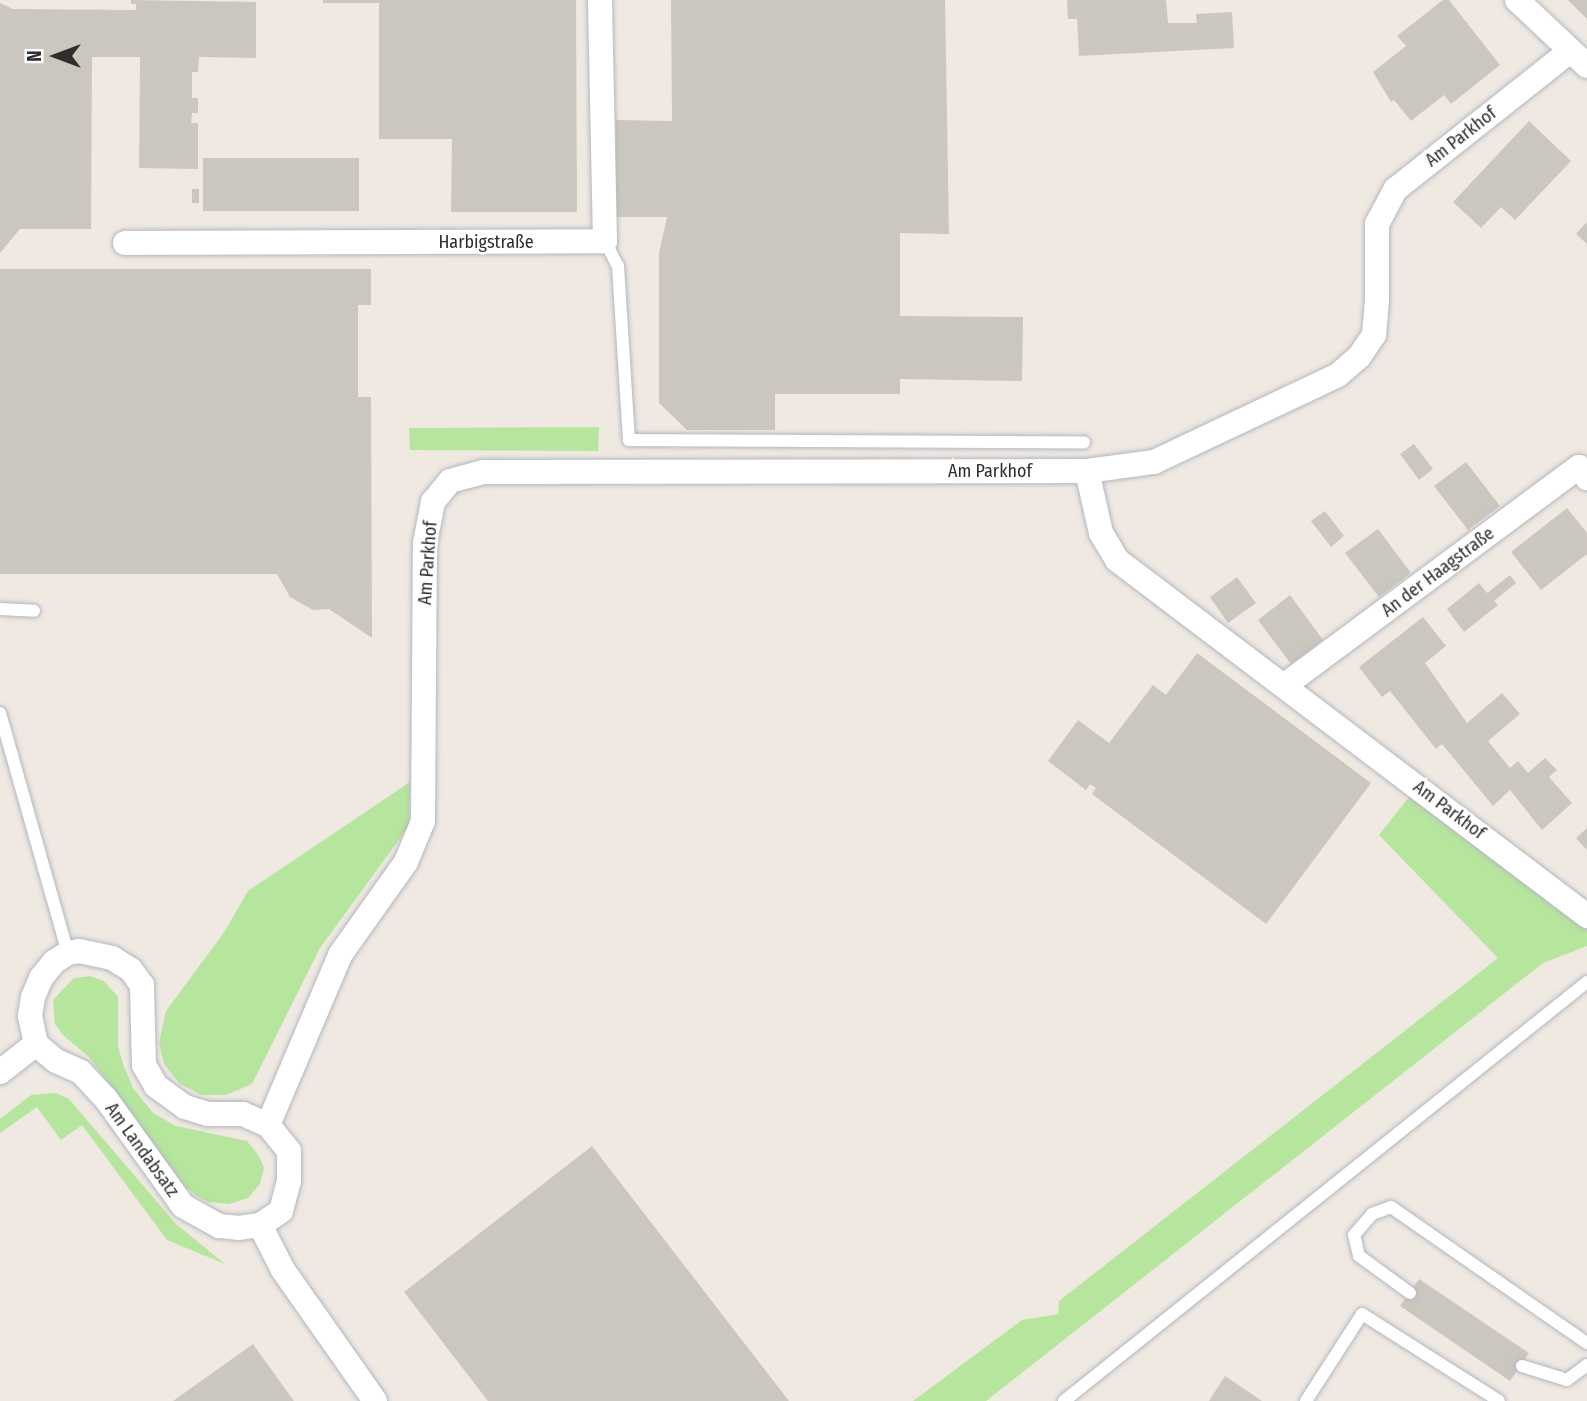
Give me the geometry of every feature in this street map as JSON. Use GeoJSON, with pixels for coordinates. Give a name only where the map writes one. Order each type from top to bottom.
{"type":"FeatureCollection","features":[{"type":"Feature","properties":{"kind":"street"},"geometry":{"type":"LineString","coordinates":[[600,0],[605,241]]}},
{"type":"Feature","properties":{"kind":"street"},"geometry":{"type":"LineString","coordinates":[[1517,0],[1578,58]]}},
{"type":"Feature","properties":{"kind":"street","name":"Am Parkhof"},"geometry":{"type":"LineString","coordinates":[[268,1125],[340,956],[405,862],[423,821],[425,543],[433,502],[450,481],[484,472],[1087,471],[1154,462],[1338,375],[1359,357],[1374,335],[1377,224],[1396,189],[1578,58]]}},
{"type":"Feature","properties":{"kind":"street","name":"Harbigstraße"},"geometry":{"type":"LineString","coordinates":[[125,243],[605,241]]}},
{"type":"Feature","properties":{"kind":"street","name":"An der Haagstraße"},"geometry":{"type":"LineString","coordinates":[[1285,685],[1579,467],[1587,478]]}},
{"type":"Feature","properties":{"kind":"street","name":"Am Parkhof"},"geometry":{"type":"LineString","coordinates":[[1087,471],[1101,533],[1117,559],[1587,916]]}},
{"type":"Feature","properties":{"kind":"street"},"geometry":{"type":"LineString","coordinates":[[0,1072],[36,1044],[31,1032],[33,997],[41,978],[68,953],[79,951],[112,958],[131,970],[142,985],[144,1065],[156,1086],[169,1099],[208,1114],[243,1114],[268,1125],[289,1151],[289,1181],[281,1211],[260,1225],[283,1270],[375,1401]]}},
{"type":"Feature","properties":{"kind":"street","name":"Am Landabsatz"},"geometry":{"type":"LineString","coordinates":[[36,1044],[55,1061],[80,1072],[97,1090],[183,1206],[219,1226],[239,1228],[260,1225]]}},
{"type":"Feature","properties":{"kind":"lane"},"geometry":{"type":"LineString","coordinates":[[605,241],[618,266],[629,440],[1084,442]]}},
{"type":"Feature","properties":{"kind":"lane"},"geometry":{"type":"LineString","coordinates":[[0,609],[34,611]]}},
{"type":"Feature","properties":{"kind":"lane"},"geometry":{"type":"LineString","coordinates":[[0,711],[68,953]]}},
{"type":"Feature","properties":{"kind":"lane"},"geometry":{"type":"LineString","coordinates":[[1064,1401],[1587,982]]}},
{"type":"Feature","properties":{"kind":"lane"},"geometry":{"type":"LineString","coordinates":[[1410,1293],[1359,1256],[1354,1235],[1372,1214],[1391,1207],[1587,1343]]}},
{"type":"Feature","properties":{"kind":"lane"},"geometry":{"type":"LineString","coordinates":[[1306,1401],[1362,1314],[1499,1401]]}},
{"type":"Feature","properties":{"kind":"lane"},"geometry":{"type":"LineString","coordinates":[[1521,1366],[1567,1380],[1587,1365]]}},
{"type":"Feature","properties":{"kind":"green space"},"geometry":{"type":"Polygon","coordinates":[[[599,427],[598,451],[410,450],[409,428],[599,427]]]}},
{"type":"Feature","properties":{"kind":"green space"},"geometry":{"type":"Polygon","coordinates":[[[410,782],[409,826],[320,948],[252,1084],[226,1095],[201,1095],[179,1083],[164,1064],[159,1043],[166,1011],[225,931],[248,891],[410,782]]]}},
{"type":"Feature","properties":{"kind":"green space"},"geometry":{"type":"Polygon","coordinates":[[[1409,797],[1587,930],[1587,946],[1543,963],[986,1401],[913,1401],[1022,1320],[1058,1314],[1059,1301],[1498,958],[1379,835],[1409,797]]]}},
{"type":"Feature","properties":{"kind":"green space"},"geometry":{"type":"Polygon","coordinates":[[[90,976],[104,981],[118,997],[118,1046],[123,1064],[133,1088],[153,1113],[176,1126],[247,1141],[259,1156],[264,1168],[260,1184],[248,1198],[229,1204],[208,1202],[195,1195],[183,1184],[89,1057],[64,1036],[55,1024],[53,1000],[74,978],[90,976]]]}},
{"type":"Feature","properties":{"kind":"green space"},"geometry":{"type":"Polygon","coordinates":[[[56,1093],[69,1099],[176,1224],[225,1264],[167,1240],[82,1125],[61,1140],[37,1107],[0,1133],[0,1119],[31,1095],[56,1093]]]}},
{"type":"Feature","properties":{"kind":"building"},"geometry":{"type":"Polygon","coordinates":[[[131,0],[256,2],[256,58],[199,57],[198,72],[192,72],[192,98],[198,98],[198,113],[192,113],[191,123],[198,123],[198,169],[139,168],[140,57],[92,57],[91,229],[20,229],[0,253],[0,3],[13,9],[136,10],[136,4],[131,4],[131,0]]]}},
{"type":"Feature","properties":{"kind":"building"},"geometry":{"type":"Polygon","coordinates":[[[323,0],[576,0],[577,212],[451,212],[452,139],[379,139],[379,3],[323,3],[323,0]]]}},
{"type":"Feature","properties":{"kind":"building"},"geometry":{"type":"Polygon","coordinates":[[[671,0],[945,0],[949,234],[900,233],[900,316],[1023,317],[1022,381],[900,379],[900,394],[775,394],[775,430],[687,430],[659,403],[659,253],[667,217],[615,217],[616,120],[672,121],[671,0]]]}},
{"type":"Feature","properties":{"kind":"building"},"geometry":{"type":"Polygon","coordinates":[[[1067,0],[1166,0],[1168,23],[1197,23],[1196,14],[1232,12],[1234,48],[1079,56],[1077,19],[1068,19],[1067,0]]]}},
{"type":"Feature","properties":{"kind":"building"},"geometry":{"type":"Polygon","coordinates":[[[1443,0],[1449,0],[1500,65],[1451,104],[1444,95],[1411,121],[1394,100],[1391,102],[1373,72],[1406,46],[1397,36],[1443,0]]]}},
{"type":"Feature","properties":{"kind":"building"},"geometry":{"type":"Polygon","coordinates":[[[1568,0],[1587,0],[1587,19],[1568,0]]]}},
{"type":"Feature","properties":{"kind":"building"},"geometry":{"type":"Polygon","coordinates":[[[1529,121],[1571,161],[1515,220],[1501,207],[1481,228],[1453,202],[1529,121]]]}},
{"type":"Feature","properties":{"kind":"building"},"geometry":{"type":"Polygon","coordinates":[[[203,158],[359,158],[359,211],[203,211],[203,158]]]}},
{"type":"Feature","properties":{"kind":"building"},"geometry":{"type":"Polygon","coordinates":[[[192,189],[199,189],[199,203],[192,203],[192,189]]]}},
{"type":"Feature","properties":{"kind":"building"},"geometry":{"type":"Polygon","coordinates":[[[1587,222],[1587,244],[1576,234],[1587,222]]]}},
{"type":"Feature","properties":{"kind":"building"},"geometry":{"type":"Polygon","coordinates":[[[0,269],[371,269],[371,305],[358,305],[358,397],[371,397],[372,638],[329,609],[313,610],[290,597],[277,574],[0,574],[0,269]]]}},
{"type":"Feature","properties":{"kind":"building"},"geometry":{"type":"Polygon","coordinates":[[[1414,444],[1433,469],[1419,480],[1400,454],[1414,444]]]}},
{"type":"Feature","properties":{"kind":"building"},"geometry":{"type":"Polygon","coordinates":[[[1466,462],[1500,506],[1468,530],[1434,486],[1466,462]]]}},
{"type":"Feature","properties":{"kind":"building"},"geometry":{"type":"Polygon","coordinates":[[[1567,508],[1587,533],[1587,554],[1541,590],[1511,552],[1567,508]]]}},
{"type":"Feature","properties":{"kind":"building"},"geometry":{"type":"Polygon","coordinates":[[[1325,511],[1344,536],[1331,547],[1311,521],[1325,511]]]}},
{"type":"Feature","properties":{"kind":"building"},"geometry":{"type":"Polygon","coordinates":[[[1378,529],[1411,573],[1379,597],[1345,553],[1378,529]]]}},
{"type":"Feature","properties":{"kind":"building"},"geometry":{"type":"Polygon","coordinates":[[[1510,575],[1516,583],[1494,601],[1498,605],[1464,632],[1447,609],[1479,583],[1487,593],[1510,575]]]}},
{"type":"Feature","properties":{"kind":"building"},"geometry":{"type":"Polygon","coordinates":[[[1237,577],[1256,603],[1228,623],[1210,597],[1237,577]]]}},
{"type":"Feature","properties":{"kind":"building"},"geometry":{"type":"Polygon","coordinates":[[[1290,595],[1323,640],[1291,664],[1258,620],[1290,595]]]}},
{"type":"Feature","properties":{"kind":"building"},"geometry":{"type":"Polygon","coordinates":[[[1423,617],[1446,646],[1425,663],[1467,723],[1502,693],[1520,714],[1488,741],[1510,768],[1518,761],[1528,773],[1545,758],[1557,770],[1549,777],[1572,803],[1542,830],[1510,790],[1493,806],[1442,744],[1436,749],[1390,691],[1382,697],[1359,667],[1423,617]]]}},
{"type":"Feature","properties":{"kind":"building"},"geometry":{"type":"Polygon","coordinates":[[[1197,653],[1371,783],[1266,924],[1092,794],[1096,788],[1090,784],[1086,790],[1048,761],[1078,720],[1109,743],[1153,685],[1166,695],[1197,653]]]}},
{"type":"Feature","properties":{"kind":"building"},"geometry":{"type":"Polygon","coordinates":[[[1587,828],[1587,850],[1576,838],[1587,828]]]}},
{"type":"Feature","properties":{"kind":"building"},"geometry":{"type":"Polygon","coordinates":[[[592,1146],[789,1401],[488,1401],[404,1292],[592,1146]]]}},
{"type":"Feature","properties":{"kind":"building"},"geometry":{"type":"Polygon","coordinates":[[[1419,1279],[1529,1353],[1510,1381],[1400,1306],[1419,1279]]]}},
{"type":"Feature","properties":{"kind":"building"},"geometry":{"type":"Polygon","coordinates":[[[253,1344],[294,1401],[173,1401],[253,1344]]]}},
{"type":"Feature","properties":{"kind":"building"},"geometry":{"type":"Polygon","coordinates":[[[1225,1376],[1262,1401],[1209,1401],[1225,1376]]]}}]}
